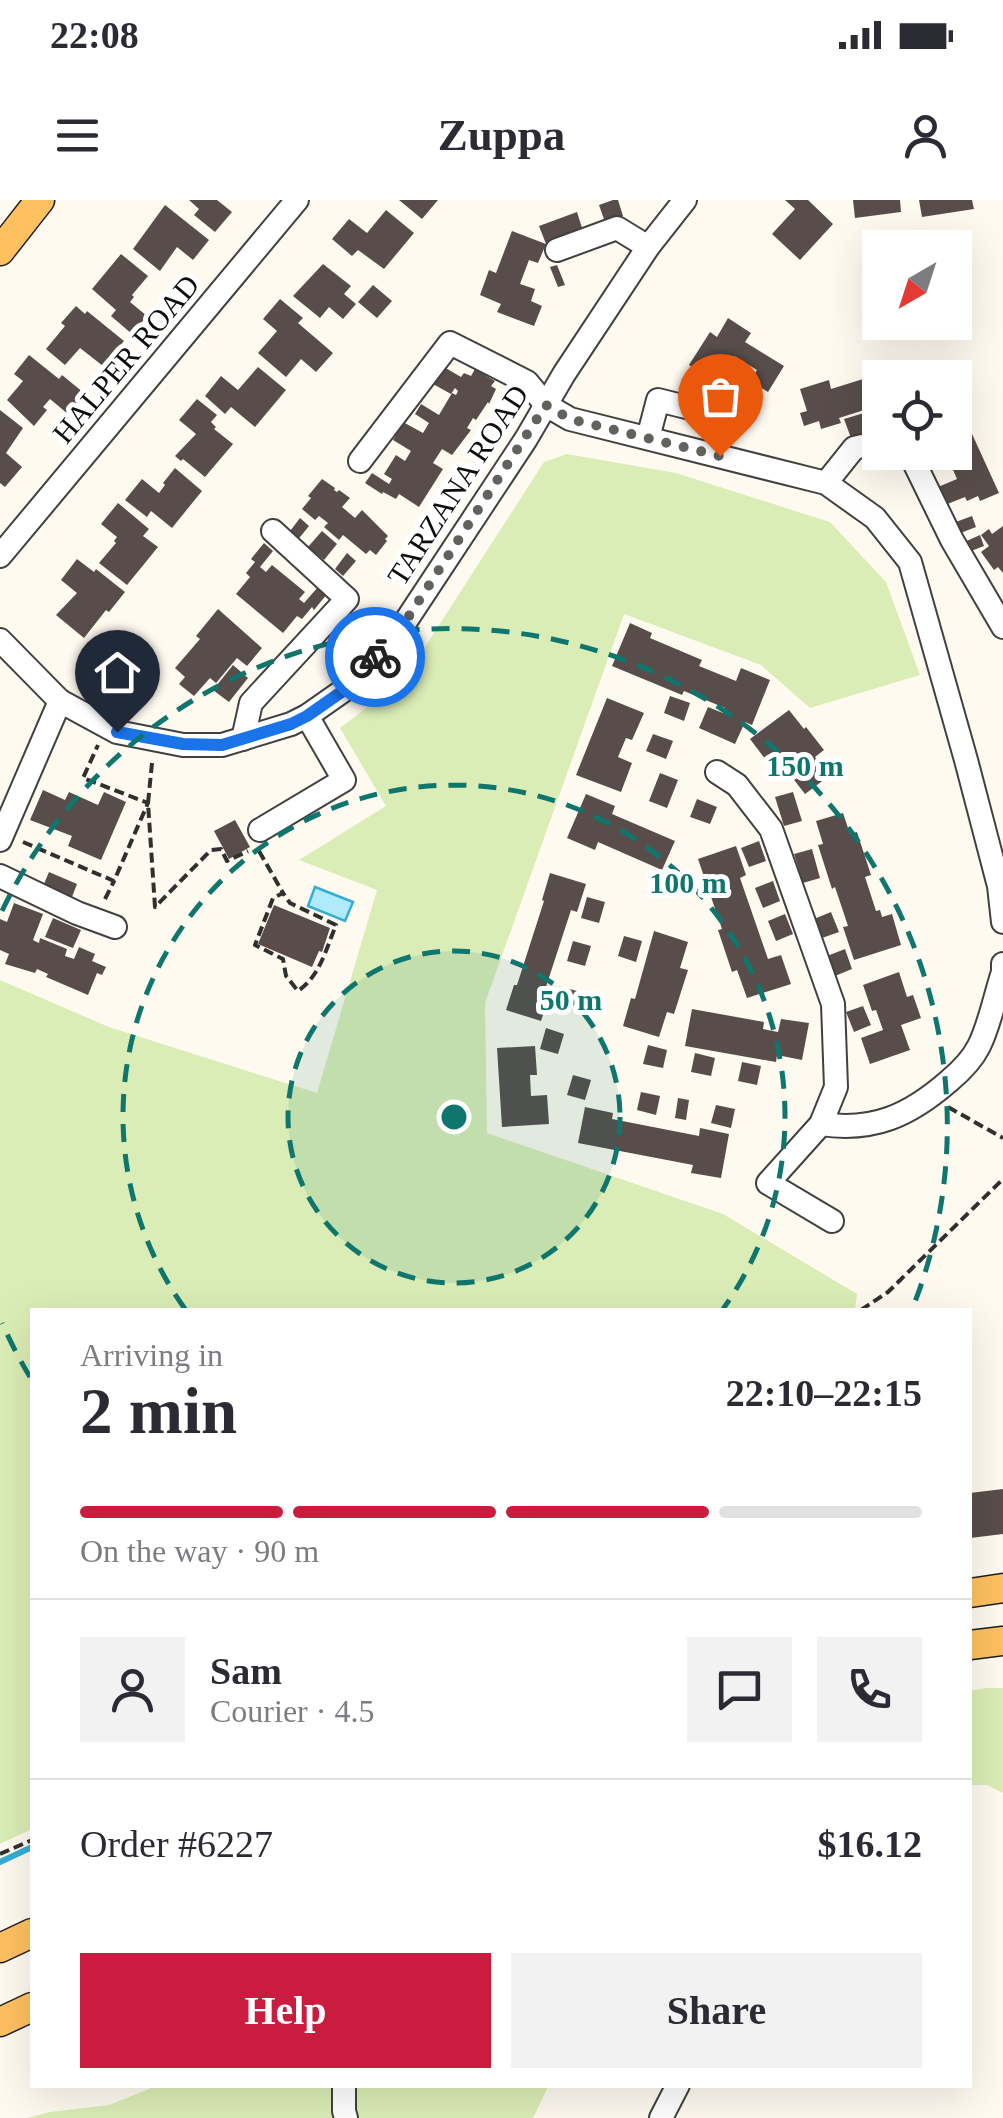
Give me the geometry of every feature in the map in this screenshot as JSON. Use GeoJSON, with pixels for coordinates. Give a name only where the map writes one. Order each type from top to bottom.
{"type":"FeatureCollection","features":[{"type":"Feature","properties":{"kind":"main road"},"geometry":{"type":"LineString","coordinates":[[0,251],[40,200]]}},
{"type":"Feature","properties":{"kind":"main road"},"geometry":{"type":"LineString","coordinates":[[972,1593],[1003,1588]]}},
{"type":"Feature","properties":{"kind":"main road"},"geometry":{"type":"LineString","coordinates":[[972,1645],[1003,1641]]}},
{"type":"Feature","properties":{"kind":"main road"},"geometry":{"type":"LineString","coordinates":[[0,1948],[30,1935]]}},
{"type":"Feature","properties":{"kind":"main road"},"geometry":{"type":"LineString","coordinates":[[0,2022],[30,2007]]}},
{"type":"Feature","properties":{"kind":"street","name":"HALPER ROAD"},"geometry":{"type":"LineString","coordinates":[[0,556],[297,200]]}},
{"type":"Feature","properties":{"kind":"street","name":"TARZANA ROAD"},"geometry":{"type":"LineString","coordinates":[[0,640],[60,701],[117,732],[183,744],[222,745],[307,716],[347,688],[396,636],[648,247],[685,200]]}},
{"type":"Feature","properties":{"kind":"street"},"geometry":{"type":"LineString","coordinates":[[556,250],[617,228],[648,247]]}},
{"type":"Feature","properties":{"kind":"street"},"geometry":{"type":"LineString","coordinates":[[360,460],[450,343],[527,382],[546,405],[570,419],[826,482],[874,518],[910,562],[990,850],[1003,922]]}},
{"type":"Feature","properties":{"kind":"street"},"geometry":{"type":"LineString","coordinates":[[648,438],[658,400],[698,410]]}},
{"type":"Feature","properties":{"kind":"street"},"geometry":{"type":"LineString","coordinates":[[826,482],[854,448],[862,446]]}},
{"type":"Feature","properties":{"kind":"street"},"geometry":{"type":"LineString","coordinates":[[918,470],[952,540],[1003,626]]}},
{"type":"Feature","properties":{"kind":"street"},"geometry":{"type":"LineString","coordinates":[[242,739],[251,703],[347,600],[272,532]]}},
{"type":"Feature","properties":{"kind":"street"},"geometry":{"type":"LineString","coordinates":[[1,837],[60,701]]}},
{"type":"Feature","properties":{"kind":"street"},"geometry":{"type":"LineString","coordinates":[[260,830],[344,780],[307,716]]}},
{"type":"Feature","properties":{"kind":"street"},"geometry":{"type":"LineString","coordinates":[[718,772],[737,785],[771,829],[834,1004],[836,1087],[821,1124],[768,1183],[832,1221]]}},
{"type":"Feature","properties":{"kind":"street"},"geometry":{"type":"LineString","coordinates":[[0,876],[115,927]]}},
{"type":"Feature","properties":{"kind":"street"},"geometry":{"type":"LineString","coordinates":[[821,1124],[848,1128],[902,1114],[924,1103],[966,1066],[980,1045],[1003,964]]}},
{"type":"Feature","properties":{"kind":"street"},"geometry":{"type":"LineString","coordinates":[[344,2088],[346,2118]]}},
{"type":"Feature","properties":{"kind":"street"},"geometry":{"type":"LineString","coordinates":[[660,2118],[676,2088]]}},
{"type":"Feature","properties":{"kind":"path"},"geometry":{"type":"LineString","coordinates":[[106,727],[83,778],[148,804]]}},
{"type":"Feature","properties":{"kind":"path"},"geometry":{"type":"LineString","coordinates":[[152,739],[148,804],[155,907],[211,850],[220,849],[227,861],[257,846],[290,903],[336,925],[318,970],[309,984],[298,991],[286,976],[283,959],[255,945],[274,898],[283,893]]}},
{"type":"Feature","properties":{"kind":"path"},"geometry":{"type":"LineString","coordinates":[[1,837],[114,881],[148,804]]}},
{"type":"Feature","properties":{"kind":"path"},"geometry":{"type":"LineString","coordinates":[[934,1094],[955,1112],[1003,1138]]}},
{"type":"Feature","properties":{"kind":"path"},"geometry":{"type":"LineString","coordinates":[[865,1308],[888,1292],[1003,1179]]}},
{"type":"Feature","properties":{"kind":"path"},"geometry":{"type":"LineString","coordinates":[[0,1854],[30,1841]]}},
{"type":"Feature","properties":{"kind":"green space"},"geometry":{"type":"Polygon","coordinates":[[[567,454],[676,473],[830,522],[886,582],[920,675],[810,708],[761,665],[624,614],[485,1003],[487,1133],[723,1214],[857,1294],[855,1308],[30,1308],[30,1830],[0,1844],[0,980],[109,1027],[317,1093],[377,890],[299,860],[386,806],[340,728],[405,678],[544,462],[567,454]]]}},
{"type":"Feature","properties":{"kind":"green space"},"geometry":{"type":"Polygon","coordinates":[[[1003,1688],[1003,1793],[987,1785],[972,1785],[972,1691],[1003,1688]]]}},
{"type":"Feature","properties":{"kind":"green space"},"geometry":{"type":"Polygon","coordinates":[[[152,2088],[548,2088],[533,2118],[27,2118],[109,2105],[152,2088]]]}},
{"type":"Feature","properties":{"kind":"water"},"geometry":{"type":"Polygon","coordinates":[[[315,887],[353,902],[345,921],[308,906],[315,887]]]}},
{"type":"Feature","properties":{"kind":"building"},"geometry":{"type":"Polygon","coordinates":[[[189,200],[217,200],[232,212],[215,232],[194,215],[199,209],[189,200]]]}},
{"type":"Feature","properties":{"kind":"building"},"geometry":{"type":"Polygon","coordinates":[[[399,200],[438,200],[422,219],[399,200]]]}},
{"type":"Feature","properties":{"kind":"building"},"geometry":{"type":"Polygon","coordinates":[[[618,200],[623,216],[605,222],[599,205],[618,200]]]}},
{"type":"Feature","properties":{"kind":"building"},"geometry":{"type":"Polygon","coordinates":[[[785,200],[808,200],[833,224],[800,260],[772,234],[795,209],[785,200]]]}},
{"type":"Feature","properties":{"kind":"building"},"geometry":{"type":"Polygon","coordinates":[[[853,200],[900,200],[901,212],[855,218],[853,200]]]}},
{"type":"Feature","properties":{"kind":"building"},"geometry":{"type":"Polygon","coordinates":[[[919,200],[972,200],[974,209],[922,217],[919,200]]]}},
{"type":"Feature","properties":{"kind":"building"},"geometry":{"type":"Polygon","coordinates":[[[165,205],[209,240],[193,260],[177,247],[160,271],[133,249],[165,205]]]}},
{"type":"Feature","properties":{"kind":"building"},"geometry":{"type":"Polygon","coordinates":[[[386,210],[414,233],[384,269],[358,250],[352,256],[332,239],[349,219],[367,233],[386,210]]]}},
{"type":"Feature","properties":{"kind":"building"},"geometry":{"type":"Polygon","coordinates":[[[577,212],[583,231],[546,244],[539,226],[577,212]]]}},
{"type":"Feature","properties":{"kind":"building"},"geometry":{"type":"Polygon","coordinates":[[[512,231],[546,244],[538,263],[529,260],[520,284],[535,289],[531,301],[542,306],[534,326],[497,312],[501,304],[480,295],[489,270],[496,273],[512,231]]]}},
{"type":"Feature","properties":{"kind":"building"},"geometry":{"type":"Polygon","coordinates":[[[121,254],[148,276],[130,302],[147,316],[132,334],[111,316],[116,310],[92,289],[121,254]]]}},
{"type":"Feature","properties":{"kind":"building"},"geometry":{"type":"Polygon","coordinates":[[[323,264],[351,286],[344,294],[356,304],[343,319],[329,307],[320,318],[293,296],[323,264]]]}},
{"type":"Feature","properties":{"kind":"building"},"geometry":{"type":"Polygon","coordinates":[[[557,265],[565,285],[558,287],[550,267],[557,265]]]}},
{"type":"Feature","properties":{"kind":"building"},"geometry":{"type":"Polygon","coordinates":[[[373,285],[392,301],[377,318],[358,302],[373,285]]]}},
{"type":"Feature","properties":{"kind":"building"},"geometry":{"type":"Polygon","coordinates":[[[280,299],[303,318],[298,323],[333,353],[316,372],[301,359],[286,377],[258,353],[277,331],[263,319],[280,299]]]}},
{"type":"Feature","properties":{"kind":"building"},"geometry":{"type":"Polygon","coordinates":[[[76,306],[124,341],[103,366],[80,348],[65,365],[46,349],[76,306]]]}},
{"type":"Feature","properties":{"kind":"building"},"geometry":{"type":"Polygon","coordinates":[[[728,318],[751,333],[745,342],[784,366],[768,392],[750,381],[757,370],[734,356],[725,372],[714,365],[707,376],[689,365],[710,332],[717,337],[728,318]]]}},
{"type":"Feature","properties":{"kind":"building"},"geometry":{"type":"Polygon","coordinates":[[[29,355],[84,393],[68,414],[50,399],[43,407],[47,410],[34,426],[7,400],[23,381],[14,374],[29,355]]]}},
{"type":"Feature","properties":{"kind":"building"},"geometry":{"type":"Polygon","coordinates":[[[258,367],[286,390],[255,427],[231,407],[225,414],[205,396],[221,376],[238,390],[258,367]]]}},
{"type":"Feature","properties":{"kind":"building"},"geometry":{"type":"Polygon","coordinates":[[[444,367],[461,377],[464,373],[471,376],[475,369],[495,381],[491,386],[496,389],[489,404],[476,420],[473,418],[467,428],[471,430],[452,455],[442,449],[433,463],[443,469],[419,507],[399,494],[396,499],[365,483],[372,473],[389,484],[392,479],[384,474],[396,455],[405,461],[411,451],[393,440],[403,422],[423,433],[429,423],[415,414],[421,404],[439,415],[452,393],[456,395],[455,388],[451,394],[433,384],[444,367]]]}},
{"type":"Feature","properties":{"kind":"building"},"geometry":{"type":"Polygon","coordinates":[[[687,376],[718,383],[714,401],[684,394],[687,376]]]}},
{"type":"Feature","properties":{"kind":"building"},"geometry":{"type":"Polygon","coordinates":[[[862,379],[862,411],[821,429],[819,421],[804,426],[800,413],[807,411],[800,389],[829,380],[831,389],[862,379]]]}},
{"type":"Feature","properties":{"kind":"building"},"geometry":{"type":"Polygon","coordinates":[[[720,385],[727,387],[723,408],[715,406],[720,385]]]}},
{"type":"Feature","properties":{"kind":"building"},"geometry":{"type":"Polygon","coordinates":[[[197,399],[217,415],[211,422],[214,429],[233,444],[205,477],[175,456],[196,434],[179,420],[197,399]]]}},
{"type":"Feature","properties":{"kind":"building"},"geometry":{"type":"Polygon","coordinates":[[[0,410],[23,428],[6,453],[22,467],[5,487],[0,483],[0,410]]]}},
{"type":"Feature","properties":{"kind":"building"},"geometry":{"type":"Polygon","coordinates":[[[862,414],[862,434],[851,438],[844,419],[862,414]]]}},
{"type":"Feature","properties":{"kind":"building"},"geometry":{"type":"Polygon","coordinates":[[[972,434],[999,493],[980,501],[978,496],[967,501],[965,497],[945,505],[938,487],[957,479],[953,470],[972,470],[972,434]]]}},
{"type":"Feature","properties":{"kind":"building"},"geometry":{"type":"Polygon","coordinates":[[[175,468],[202,491],[172,528],[151,511],[147,517],[125,500],[142,479],[159,493],[175,468]]]}},
{"type":"Feature","properties":{"kind":"building"},"geometry":{"type":"Polygon","coordinates":[[[322,479],[350,498],[342,507],[355,518],[362,510],[388,536],[376,555],[370,550],[366,554],[343,535],[339,540],[324,527],[328,523],[319,516],[315,520],[302,509],[322,479]]]}},
{"type":"Feature","properties":{"kind":"building"},"geometry":{"type":"Polygon","coordinates":[[[118,503],[149,529],[143,536],[158,547],[127,585],[99,563],[116,543],[117,537],[101,524],[118,503]]]}},
{"type":"Feature","properties":{"kind":"building"},"geometry":{"type":"Polygon","coordinates":[[[972,516],[976,527],[958,534],[953,523],[972,516]]]}},
{"type":"Feature","properties":{"kind":"building"},"geometry":{"type":"Polygon","coordinates":[[[300,518],[309,526],[296,542],[287,535],[300,518]]]}},
{"type":"Feature","properties":{"kind":"building"},"geometry":{"type":"Polygon","coordinates":[[[1003,526],[1003,573],[998,567],[994,570],[981,552],[989,546],[981,535],[989,529],[992,534],[1003,526]]]}},
{"type":"Feature","properties":{"kind":"building"},"geometry":{"type":"Polygon","coordinates":[[[322,531],[337,544],[324,560],[308,547],[322,531]]]}},
{"type":"Feature","properties":{"kind":"building"},"geometry":{"type":"Polygon","coordinates":[[[980,535],[984,546],[966,553],[962,543],[980,535]]]}},
{"type":"Feature","properties":{"kind":"building"},"geometry":{"type":"Polygon","coordinates":[[[264,543],[273,551],[260,567],[266,572],[272,565],[305,592],[299,599],[304,603],[318,587],[327,594],[302,619],[297,616],[283,633],[236,594],[250,577],[246,573],[255,562],[251,559],[264,543]]]}},
{"type":"Feature","properties":{"kind":"building"},"geometry":{"type":"Polygon","coordinates":[[[347,553],[356,561],[343,576],[335,569],[347,553]]]}},
{"type":"Feature","properties":{"kind":"building"},"geometry":{"type":"Polygon","coordinates":[[[77,559],[125,592],[84,638],[56,615],[77,593],[61,580],[77,559]]]}},
{"type":"Feature","properties":{"kind":"building"},"geometry":{"type":"Polygon","coordinates":[[[218,609],[262,648],[247,666],[237,658],[216,683],[210,678],[194,696],[179,684],[185,677],[175,668],[200,639],[196,636],[218,609]]]}},
{"type":"Feature","properties":{"kind":"building"},"geometry":{"type":"Polygon","coordinates":[[[630,623],[652,633],[650,638],[702,660],[699,666],[736,681],[741,668],[770,680],[752,725],[745,722],[735,744],[699,728],[708,707],[723,713],[725,708],[612,666],[630,623]]]}},
{"type":"Feature","properties":{"kind":"building"},"geometry":{"type":"Polygon","coordinates":[[[233,665],[248,678],[229,702],[213,690],[233,665]]]}},
{"type":"Feature","properties":{"kind":"building"},"geometry":{"type":"Polygon","coordinates":[[[670,696],[690,703],[684,721],[664,713],[670,696]]]}},
{"type":"Feature","properties":{"kind":"building"},"geometry":{"type":"Polygon","coordinates":[[[607,698],[644,713],[632,740],[626,738],[618,757],[632,763],[621,792],[576,775],[607,698]]]}},
{"type":"Feature","properties":{"kind":"building"},"geometry":{"type":"Polygon","coordinates":[[[789,710],[824,750],[815,757],[829,776],[805,794],[777,758],[769,764],[750,739],[789,710]]]}},
{"type":"Feature","properties":{"kind":"building"},"geometry":{"type":"Polygon","coordinates":[[[653,734],[673,741],[666,759],[646,751],[653,734]]]}},
{"type":"Feature","properties":{"kind":"building"},"geometry":{"type":"Polygon","coordinates":[[[660,773],[678,780],[667,808],[649,801],[660,773]]]}},
{"type":"Feature","properties":{"kind":"building"},"geometry":{"type":"Polygon","coordinates":[[[43,790],[65,800],[69,792],[98,805],[104,792],[126,802],[101,860],[68,846],[72,836],[30,820],[43,790]]]}},
{"type":"Feature","properties":{"kind":"building"},"geometry":{"type":"Polygon","coordinates":[[[793,792],[802,821],[784,826],[775,797],[793,792]]]}},
{"type":"Feature","properties":{"kind":"building"},"geometry":{"type":"Polygon","coordinates":[[[586,794],[615,806],[612,814],[675,841],[662,870],[598,842],[595,850],[567,838],[586,794]]]}},
{"type":"Feature","properties":{"kind":"building"},"geometry":{"type":"Polygon","coordinates":[[[697,799],[717,807],[710,824],[690,817],[697,799]]]}},
{"type":"Feature","properties":{"kind":"building"},"geometry":{"type":"Polygon","coordinates":[[[843,813],[850,834],[857,832],[871,875],[865,877],[876,911],[880,910],[882,917],[892,914],[901,945],[854,960],[843,927],[848,926],[818,845],[823,844],[816,821],[843,813]]]}},
{"type":"Feature","properties":{"kind":"building"},"geometry":{"type":"Polygon","coordinates":[[[235,820],[250,847],[229,859],[214,831],[235,820]]]}},
{"type":"Feature","properties":{"kind":"building"},"geometry":{"type":"Polygon","coordinates":[[[759,841],[766,861],[749,867],[741,848],[759,841]]]}},
{"type":"Feature","properties":{"kind":"building"},"geometry":{"type":"Polygon","coordinates":[[[736,846],[746,875],[740,878],[768,959],[781,955],[791,984],[747,998],[737,970],[732,972],[698,859],[736,846]]]}},
{"type":"Feature","properties":{"kind":"building"},"geometry":{"type":"Polygon","coordinates":[[[812,849],[820,878],[803,883],[794,854],[812,849]]]}},
{"type":"Feature","properties":{"kind":"building"},"geometry":{"type":"Polygon","coordinates":[[[49,872],[77,884],[70,902],[41,891],[49,872]]]}},
{"type":"Feature","properties":{"kind":"building"},"geometry":{"type":"Polygon","coordinates":[[[550,873],[586,884],[577,912],[571,910],[543,996],[549,997],[541,1021],[506,1010],[550,873]]]}},
{"type":"Feature","properties":{"kind":"building"},"geometry":{"type":"Polygon","coordinates":[[[773,881],[780,901],[763,908],[755,888],[773,881]]]}},
{"type":"Feature","properties":{"kind":"building"},"geometry":{"type":"Polygon","coordinates":[[[587,897],[605,902],[599,923],[581,918],[587,897]]]}},
{"type":"Feature","properties":{"kind":"building"},"geometry":{"type":"Polygon","coordinates":[[[14,903],[43,914],[33,940],[39,943],[40,938],[67,949],[65,956],[74,959],[79,947],[95,954],[92,961],[106,967],[102,975],[97,973],[88,995],[46,977],[48,974],[37,969],[35,973],[5,964],[9,954],[0,950],[0,919],[7,922],[14,903]]]}},
{"type":"Feature","properties":{"kind":"building"},"geometry":{"type":"Polygon","coordinates":[[[274,905],[330,928],[312,967],[258,944],[274,905]]]}},
{"type":"Feature","properties":{"kind":"building"},"geometry":{"type":"Polygon","coordinates":[[[831,912],[839,932],[822,938],[814,919],[831,912]]]}},
{"type":"Feature","properties":{"kind":"building"},"geometry":{"type":"Polygon","coordinates":[[[785,914],[793,934],[776,941],[768,921],[785,914]]]}},
{"type":"Feature","properties":{"kind":"building"},"geometry":{"type":"Polygon","coordinates":[[[53,918],[81,930],[73,948],[45,937],[53,918]]]}},
{"type":"Feature","properties":{"kind":"building"},"geometry":{"type":"Polygon","coordinates":[[[654,931],[688,942],[680,968],[688,970],[674,1014],[667,1012],[659,1037],[623,1026],[631,998],[635,999],[654,931]]]}},
{"type":"Feature","properties":{"kind":"building"},"geometry":{"type":"Polygon","coordinates":[[[624,936],[642,941],[636,962],[618,956],[624,936]]]}},
{"type":"Feature","properties":{"kind":"building"},"geometry":{"type":"Polygon","coordinates":[[[573,941],[591,946],[585,966],[567,961],[573,941]]]}},
{"type":"Feature","properties":{"kind":"building"},"geometry":{"type":"Polygon","coordinates":[[[845,949],[852,969],[835,976],[827,956],[845,949]]]}},
{"type":"Feature","properties":{"kind":"building"},"geometry":{"type":"Polygon","coordinates":[[[899,972],[907,997],[913,995],[921,1018],[901,1025],[910,1050],[870,1064],[861,1038],[883,1030],[863,985],[899,972]]]}},
{"type":"Feature","properties":{"kind":"building"},"geometry":{"type":"Polygon","coordinates":[[[559,986],[577,991],[571,1011],[553,1006],[559,986]]]}},
{"type":"Feature","properties":{"kind":"building"},"geometry":{"type":"Polygon","coordinates":[[[863,1006],[871,1025],[854,1032],[846,1012],[863,1006]]]}},
{"type":"Feature","properties":{"kind":"building"},"geometry":{"type":"Polygon","coordinates":[[[692,1009],[764,1022],[763,1029],[778,1032],[781,1019],[809,1023],[802,1060],[777,1055],[776,1062],[685,1046],[692,1009]]]}},
{"type":"Feature","properties":{"kind":"building"},"geometry":{"type":"Polygon","coordinates":[[[546,1028],[564,1034],[558,1054],[540,1049],[546,1028]]]}},
{"type":"Feature","properties":{"kind":"building"},"geometry":{"type":"Polygon","coordinates":[[[648,1045],[667,1050],[663,1068],[643,1064],[648,1045]]]}},
{"type":"Feature","properties":{"kind":"building"},"geometry":{"type":"Polygon","coordinates":[[[535,1046],[537,1075],[530,1075],[531,1096],[547,1095],[549,1124],[502,1127],[497,1048],[535,1046]]]}},
{"type":"Feature","properties":{"kind":"building"},"geometry":{"type":"Polygon","coordinates":[[[695,1053],[715,1058],[711,1076],[691,1072],[695,1053]]]}},
{"type":"Feature","properties":{"kind":"building"},"geometry":{"type":"Polygon","coordinates":[[[742,1062],[761,1066],[757,1085],[738,1081],[742,1062]]]}},
{"type":"Feature","properties":{"kind":"building"},"geometry":{"type":"Polygon","coordinates":[[[573,1075],[591,1080],[585,1100],[567,1095],[573,1075]]]}},
{"type":"Feature","properties":{"kind":"building"},"geometry":{"type":"Polygon","coordinates":[[[641,1092],[660,1096],[656,1115],[637,1110],[641,1092]]]}},
{"type":"Feature","properties":{"kind":"building"},"geometry":{"type":"Polygon","coordinates":[[[678,1098],[689,1100],[686,1120],[675,1118],[678,1098]]]}},
{"type":"Feature","properties":{"kind":"building"},"geometry":{"type":"Polygon","coordinates":[[[716,1105],[735,1109],[731,1128],[711,1123],[716,1105]]]}},
{"type":"Feature","properties":{"kind":"building"},"geometry":{"type":"Polygon","coordinates":[[[585,1107],[613,1113],[612,1119],[699,1136],[700,1128],[729,1134],[721,1178],[691,1173],[693,1165],[578,1143],[585,1107]]]}},
{"type":"Feature","properties":{"kind":"building"},"geometry":{"type":"Polygon","coordinates":[[[1003,1489],[1003,1534],[972,1538],[972,1493],[1003,1489]]]}},
{"type":"Feature","properties":{"kind":"waterway"},"geometry":{"type":"LineString","coordinates":[[0,1862],[30,1848]]}},
{"type":"Feature","properties":{"kind":"way so far"},"geometry":{"type":"LineString","coordinates":[[375,657],[396,636],[546,405],[570,419],[720,456]]}},
{"type":"Feature","properties":{"kind":"route"},"geometry":{"type":"LineString","coordinates":[[117,732],[183,744],[222,745],[307,716],[347,688],[375,657]]}}]}
